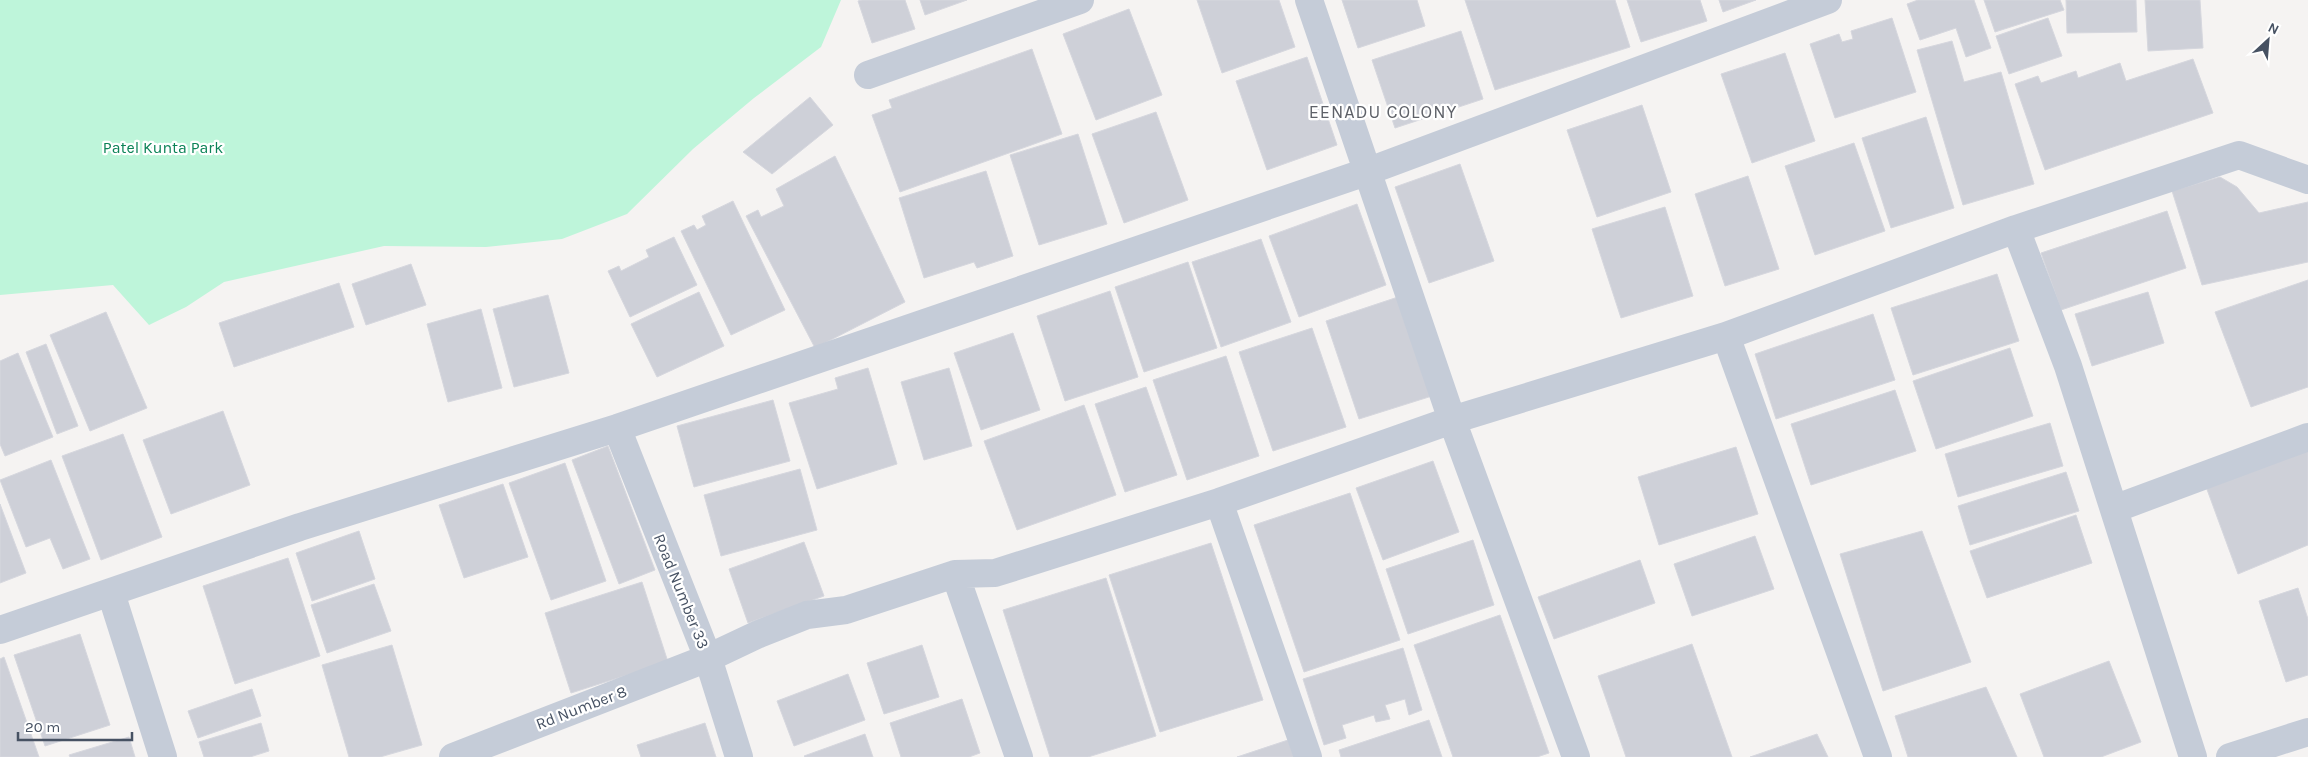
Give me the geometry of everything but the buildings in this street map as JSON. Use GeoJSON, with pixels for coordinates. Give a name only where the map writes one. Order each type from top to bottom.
{"type":"FeatureCollection","features":[{"type":"Feature","properties":{"kind":"street"},"geometry":{"type":"LineString","coordinates":[[868,75],[1080,0]]}},
{"type":"Feature","properties":{"kind":"street"},"geometry":{"type":"LineString","coordinates":[[1309,0],[1452,420],[1576,757]]}},
{"type":"Feature","properties":{"kind":"street"},"geometry":{"type":"LineString","coordinates":[[0,630],[300,527],[617,428],[1366,172],[1828,0]]}},
{"type":"Feature","properties":{"kind":"street","name":"Rd Number 8"},"geometry":{"type":"LineString","coordinates":[[453,757],[708,658],[759,634],[807,615],[846,610],[955,574],[995,573],[1128,529],[1219,502],[1452,420],[1726,336],[2016,229],[2239,155],[2308,180]]}},
{"type":"Feature","properties":{"kind":"street"},"geometry":{"type":"LineString","coordinates":[[2016,229],[2068,366],[2193,757]]}},
{"type":"Feature","properties":{"kind":"street"},"geometry":{"type":"LineString","coordinates":[[1726,336],[1878,757]]}},
{"type":"Feature","properties":{"kind":"street","name":"Road Number 33"},"geometry":{"type":"LineString","coordinates":[[617,428],[708,658],[739,757]]}},
{"type":"Feature","properties":{"kind":"street"},"geometry":{"type":"LineString","coordinates":[[2114,509],[2308,438]]}},
{"type":"Feature","properties":{"kind":"street"},"geometry":{"type":"LineString","coordinates":[[1219,502],[1308,757]]}},
{"type":"Feature","properties":{"kind":"street"},"geometry":{"type":"LineString","coordinates":[[955,574],[1019,757]]}},
{"type":"Feature","properties":{"kind":"street"},"geometry":{"type":"LineString","coordinates":[[111,593],[163,757]]}},
{"type":"Feature","properties":{"kind":"street"},"geometry":{"type":"LineString","coordinates":[[2230,757],[2308,732]]}},
{"type":"Feature","properties":{"kind":"green space","name":"Patel Kunta Park"},"geometry":{"type":"Polygon","coordinates":[[[0,0],[841,0],[821,47],[754,98],[693,149],[627,214],[562,239],[486,247],[384,246],[224,282],[186,307],[149,325],[113,285],[0,295],[0,0]]]}},
{"type":"Feature","properties":{"kind":"district","name":"EENADU COLONY"},"geometry":{"type":"Point","coordinates":[1383,112]}}]}
